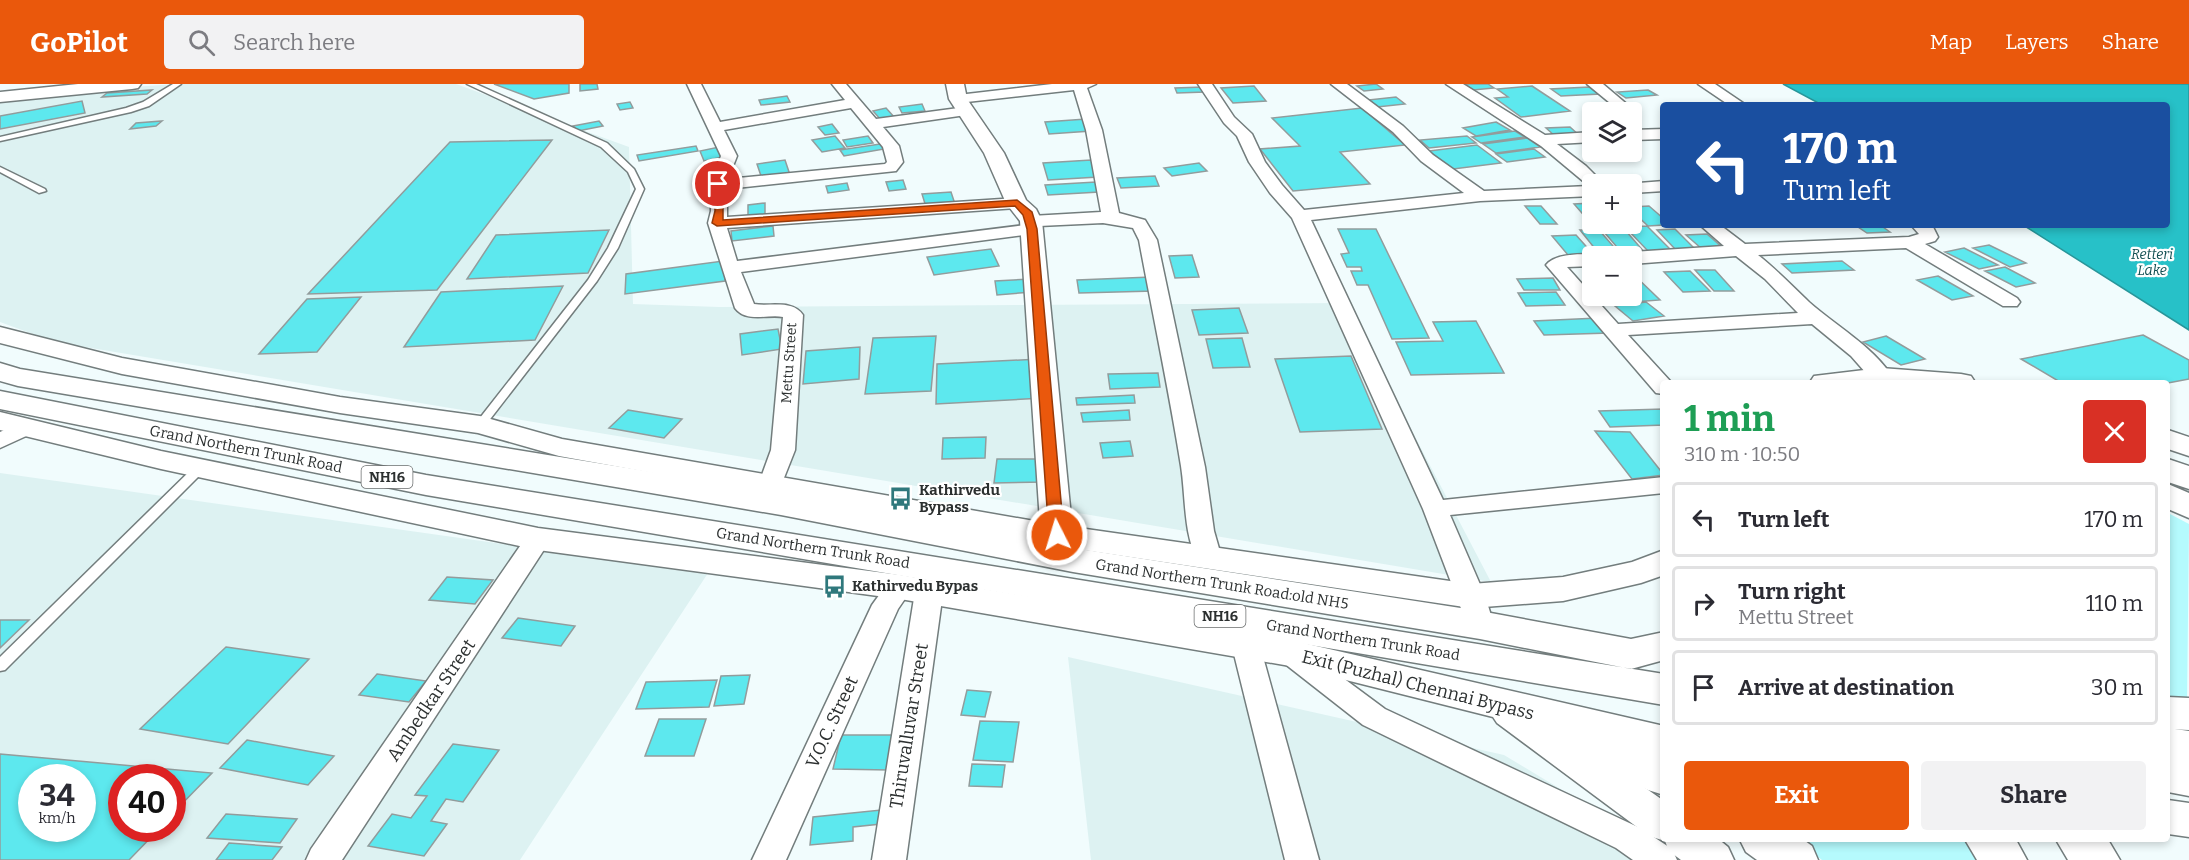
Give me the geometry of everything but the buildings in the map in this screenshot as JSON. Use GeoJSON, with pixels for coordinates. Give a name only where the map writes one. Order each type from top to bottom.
{"type":"FeatureCollection","features":[{"type":"Feature","properties":{"kind":"main road","name":"Grand Northern Trunk Road"},"geometry":{"type":"LineString","coordinates":[[0,372],[29,379],[776,493]]}},
{"type":"Feature","properties":{"kind":"main road","name":"Grand Northern Trunk Road"},"geometry":{"type":"LineString","coordinates":[[0,400],[426,485],[1660,689]]}},
{"type":"Feature","properties":{"kind":"main road"},"geometry":{"type":"LineString","coordinates":[[2170,470],[2189,479]]}},
{"type":"Feature","properties":{"kind":"main road","name":"Grand Northern Trunk Road:old NH5"},"geometry":{"type":"LineString","coordinates":[[776,493],[1073,560],[1475,610],[1653,653]]}},
{"type":"Feature","properties":{"kind":"main road"},"geometry":{"type":"LineString","coordinates":[[2170,496],[2189,507]]}},
{"type":"Feature","properties":{"kind":"main road"},"geometry":{"type":"LineString","coordinates":[[2170,713],[2189,714]]}},
{"type":"Feature","properties":{"kind":"main road"},"geometry":{"type":"LineString","coordinates":[[1547,716],[1660,775]]}},
{"type":"Feature","properties":{"kind":"main road"},"geometry":{"type":"LineString","coordinates":[[2170,745],[2189,748]]}},
{"type":"Feature","properties":{"kind":"main road"},"geometry":{"type":"LineString","coordinates":[[2170,774],[2189,778]]}},
{"type":"Feature","properties":{"kind":"main road"},"geometry":{"type":"LineString","coordinates":[[1768,842],[1795,860]]}},
{"type":"Feature","properties":{"kind":"main road"},"geometry":{"type":"LineString","coordinates":[[1990,842],[2004,860]]}},
{"type":"Feature","properties":{"kind":"main road"},"geometry":{"type":"LineString","coordinates":[[2081,842],[2097,860]]}},
{"type":"Feature","properties":{"kind":"street"},"geometry":{"type":"LineString","coordinates":[[0,97],[132,84]]}},
{"type":"Feature","properties":{"kind":"street","name":"Mettu Street"},"geometry":{"type":"LineString","coordinates":[[694,84],[729,156],[718,184],[720,211],[717,223],[729,268],[747,309],[784,310],[793,315],[783,450],[776,493]]}},
{"type":"Feature","properties":{"kind":"street"},"geometry":{"type":"LineString","coordinates":[[718,184],[890,168],[895,162],[891,146],[839,84]]}},
{"type":"Feature","properties":{"kind":"street"},"geometry":{"type":"LineString","coordinates":[[874,124],[959,98],[1089,84]]}},
{"type":"Feature","properties":{"kind":"street"},"geometry":{"type":"LineString","coordinates":[[1205,84],[1229,120],[1244,134],[1257,162],[1276,189],[1300,216],[1435,509],[1475,610]]}},
{"type":"Feature","properties":{"kind":"street"},"geometry":{"type":"LineString","coordinates":[[1338,84],[1398,129],[1427,158],[1480,196]]}},
{"type":"Feature","properties":{"kind":"street"},"geometry":{"type":"LineString","coordinates":[[1454,84],[1540,140],[1586,174]]}},
{"type":"Feature","properties":{"kind":"street"},"geometry":{"type":"LineString","coordinates":[[1594,84],[1616,102]]}},
{"type":"Feature","properties":{"kind":"street"},"geometry":{"type":"LineString","coordinates":[[1705,84],[1734,102]]}},
{"type":"Feature","properties":{"kind":"street"},"geometry":{"type":"LineString","coordinates":[[1079,85],[1094,130],[1111,218]]}},
{"type":"Feature","properties":{"kind":"street"},"geometry":{"type":"LineString","coordinates":[[959,98],[994,153],[1026,218],[1057,535]]}},
{"type":"Feature","properties":{"kind":"street"},"geometry":{"type":"LineString","coordinates":[[716,127],[855,103]]}},
{"type":"Feature","properties":{"kind":"street"},"geometry":{"type":"LineString","coordinates":[[1642,122],[1659,134]]}},
{"type":"Feature","properties":{"kind":"street"},"geometry":{"type":"LineString","coordinates":[[1642,135],[1659,134]]}},
{"type":"Feature","properties":{"kind":"street"},"geometry":{"type":"LineString","coordinates":[[1540,140],[1582,138]]}},
{"type":"Feature","properties":{"kind":"street"},"geometry":{"type":"LineString","coordinates":[[1642,187],[1660,186]]}},
{"type":"Feature","properties":{"kind":"street"},"geometry":{"type":"LineString","coordinates":[[1300,216],[1480,196],[1582,191]]}},
{"type":"Feature","properties":{"kind":"street"},"geometry":{"type":"LineString","coordinates":[[729,268],[1026,218]]}},
{"type":"Feature","properties":{"kind":"street"},"geometry":{"type":"LineString","coordinates":[[717,223],[1111,218],[1129,220],[1141,226],[1148,240],[1193,467],[1201,531],[1209,559]]}},
{"type":"Feature","properties":{"kind":"street"},"geometry":{"type":"LineString","coordinates":[[1713,228],[1772,275],[1816,318],[1858,352],[1881,376]]}},
{"type":"Feature","properties":{"kind":"street"},"geometry":{"type":"LineString","coordinates":[[1642,257],[1909,242],[1929,237],[1924,228]]}},
{"type":"Feature","properties":{"kind":"street"},"geometry":{"type":"LineString","coordinates":[[1909,242],[2010,303]]}},
{"type":"Feature","properties":{"kind":"street"},"geometry":{"type":"LineString","coordinates":[[1582,261],[1555,265],[1582,296]]}},
{"type":"Feature","properties":{"kind":"street"},"geometry":{"type":"LineString","coordinates":[[1591,306],[1660,384]]}},
{"type":"Feature","properties":{"kind":"street"},"geometry":{"type":"LineString","coordinates":[[1612,330],[1816,318]]}},
{"type":"Feature","properties":{"kind":"street"},"geometry":{"type":"LineString","coordinates":[[0,335],[122,366],[340,405],[480,425],[559,447],[776,493],[1209,559],[1475,610],[1641,572],[1660,563]]}},
{"type":"Feature","properties":{"kind":"street"},"geometry":{"type":"LineString","coordinates":[[1843,380],[1881,376],[1934,380]]}},
{"type":"Feature","properties":{"kind":"street","name":"Exit (Puzhal) Chennai Bypass"},"geometry":{"type":"LineString","coordinates":[[9,430],[538,539],[915,590],[1290,653],[1499,705],[1660,741]]}},
{"type":"Feature","properties":{"kind":"street"},"geometry":{"type":"LineString","coordinates":[[2170,440],[2189,447]]}},
{"type":"Feature","properties":{"kind":"street"},"geometry":{"type":"LineString","coordinates":[[1435,509],[1660,485]]}},
{"type":"Feature","properties":{"kind":"street","name":"Ambedkar Street"},"geometry":{"type":"LineString","coordinates":[[323,860],[538,539]]}},
{"type":"Feature","properties":{"kind":"street","name":"V.O.C. Street"},"geometry":{"type":"LineString","coordinates":[[769,860],[886,605],[915,590]]}},
{"type":"Feature","properties":{"kind":"street","name":"Thiruvalluvar Street"},"geometry":{"type":"LineString","coordinates":[[889,860],[915,590]]}},
{"type":"Feature","properties":{"kind":"street"},"geometry":{"type":"LineString","coordinates":[[1246,646],[1302,860]]}},
{"type":"Feature","properties":{"kind":"street"},"geometry":{"type":"LineString","coordinates":[[1290,653],[1374,717],[1628,838],[1660,860]]}},
{"type":"Feature","properties":{"kind":"street"},"geometry":{"type":"LineString","coordinates":[[1499,705],[1660,821]]}},
{"type":"Feature","properties":{"kind":"street"},"geometry":{"type":"LineString","coordinates":[[2170,817],[2189,820]]}},
{"type":"Feature","properties":{"kind":"street"},"geometry":{"type":"LineString","coordinates":[[1689,842],[1713,860]]}},
{"type":"Feature","properties":{"kind":"lane"},"geometry":{"type":"LineString","coordinates":[[0,139],[128,110],[146,104],[178,84]]}},
{"type":"Feature","properties":{"kind":"lane"},"geometry":{"type":"LineString","coordinates":[[470,84],[604,145],[638,180],[640,189],[613,248],[592,281],[480,425]]}},
{"type":"Feature","properties":{"kind":"lane"},"geometry":{"type":"LineString","coordinates":[[0,168],[42,191]]}},
{"type":"Feature","properties":{"kind":"lane"},"geometry":{"type":"LineString","coordinates":[[0,666],[200,468]]}},
{"type":"Feature","properties":{"kind":"shaded area"},"geometry":{"type":"Polygon","coordinates":[[[178,84],[456,84],[629,147],[633,304],[719,307],[1345,303],[1491,582],[55,342],[0,322],[0,102],[85,90],[178,84]]]}},
{"type":"Feature","properties":{"kind":"shaded area"},"geometry":{"type":"Polygon","coordinates":[[[0,473],[708,573],[520,860],[0,860],[0,473]]]}},
{"type":"Feature","properties":{"kind":"shaded area"},"geometry":{"type":"Polygon","coordinates":[[[2170,514],[2189,524],[2187,707],[2170,705],[2170,514]]]}},
{"type":"Feature","properties":{"kind":"shaded area"},"geometry":{"type":"Polygon","coordinates":[[[1068,657],[1504,755],[1678,860],[1091,860],[1068,657]]]}},
{"type":"Feature","properties":{"kind":"shaded area"},"geometry":{"type":"Polygon","coordinates":[[[1798,842],[1965,842],[1978,860],[1822,860],[1798,842]]]}},
{"type":"Feature","properties":{"kind":"water","name":"Retteri Lake"},"geometry":{"type":"Polygon","coordinates":[[[1783,84],[2189,84],[2189,330],[2028,228],[2170,228],[2170,102],[1816,102],[1783,84]]]}},
{"type":"Feature","properties":{"kind":"place","name":"Kathirvedu Bypass"},"geometry":{"type":"Point","coordinates":[901,499]}},
{"type":"Feature","properties":{"kind":"place","name":"Kathirvedu Bypas"},"geometry":{"type":"Point","coordinates":[834,586]}},
{"type":"Feature","properties":{"kind":"route"},"geometry":{"type":"LineString","coordinates":[[718,184],[720,211],[717,223],[1017,203],[1028,214],[1032,229],[1057,535]]}}]}
